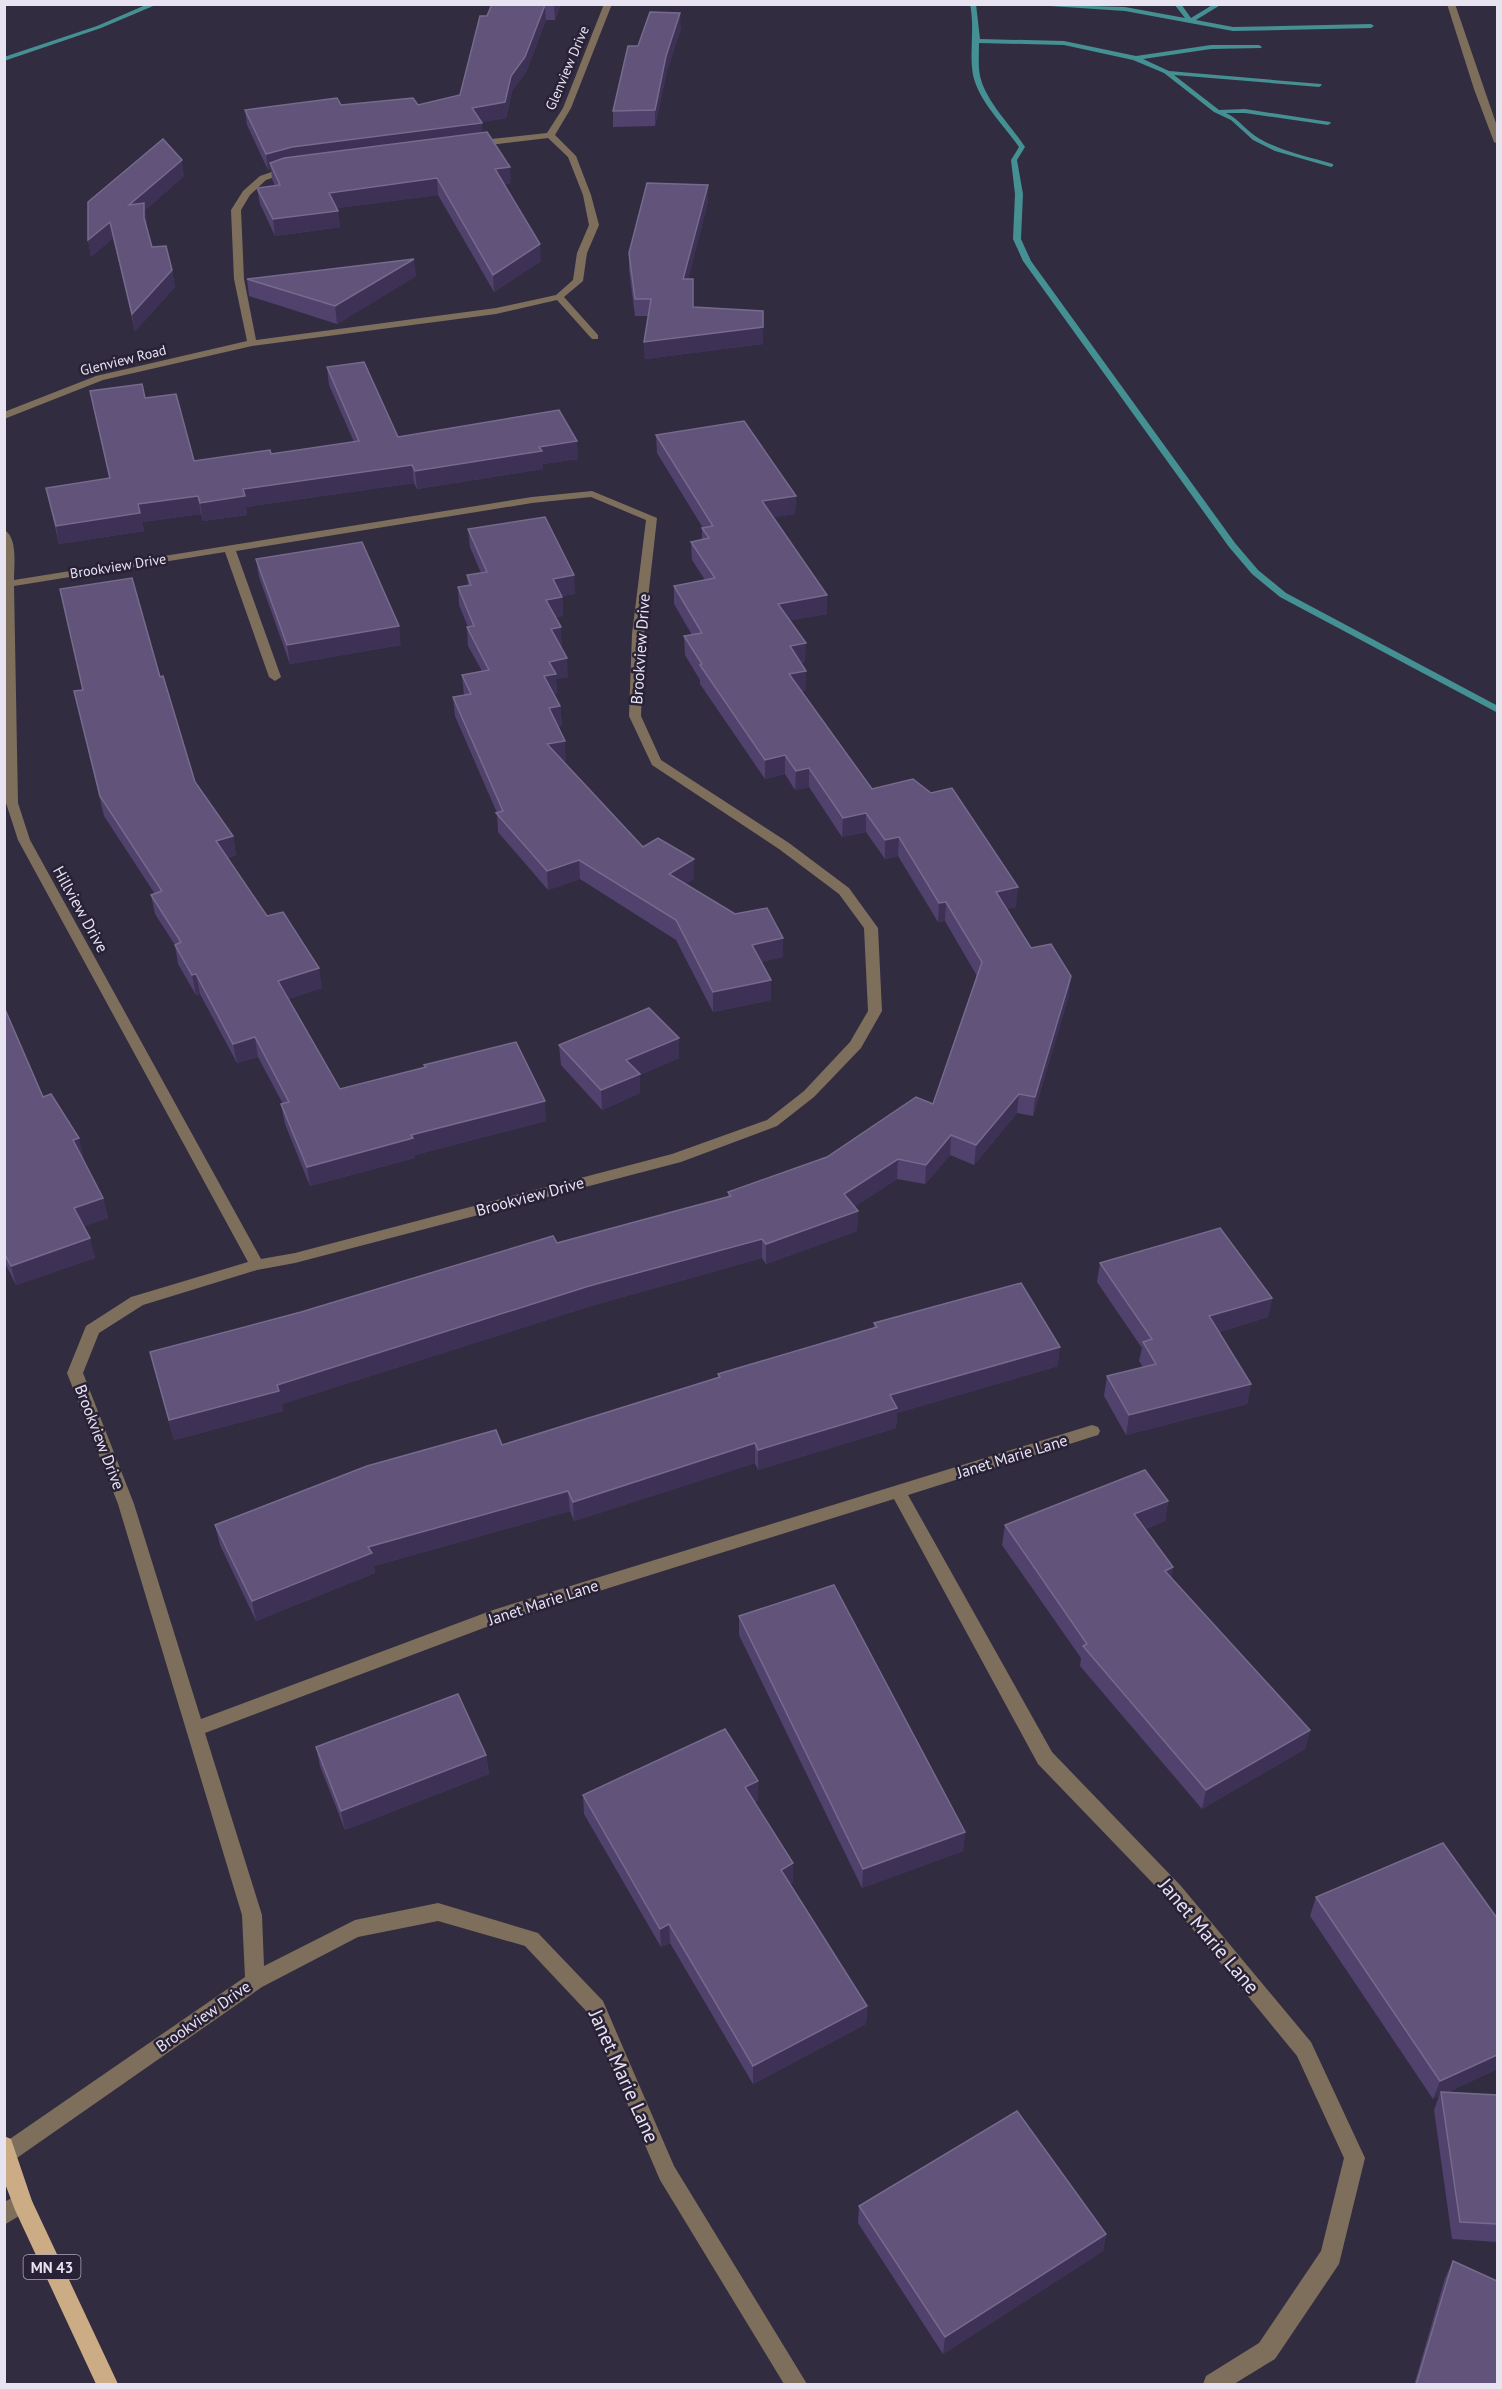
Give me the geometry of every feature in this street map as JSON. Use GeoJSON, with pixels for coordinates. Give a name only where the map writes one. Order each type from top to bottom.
{"type":"FeatureCollection","features":[{"type":"Feature","properties":{"kind":"main road","name":"MN 43"},"geometry":{"type":"LineString","coordinates":[[6,2150],[14,2209],[107,2385]]}},
{"type":"Feature","properties":{"kind":"street","name":"Glenview Drive"},"geometry":{"type":"LineString","coordinates":[[559,297],[578,281],[582,253],[594,225],[587,195],[572,156],[550,135],[567,108],[608,4]]}},
{"type":"Feature","properties":{"kind":"street"},"geometry":{"type":"LineString","coordinates":[[1451,4],[1497,142]]}},
{"type":"Feature","properties":{"kind":"street"},"geometry":{"type":"LineString","coordinates":[[468,145],[550,135]]}},
{"type":"Feature","properties":{"kind":"street"},"geometry":{"type":"LineString","coordinates":[[303,166],[282,170],[263,178],[246,193],[236,210],[238,279],[252,343],[326,336],[496,311],[559,297],[595,337]]}},
{"type":"Feature","properties":{"kind":"street","name":"Glenview Road"},"geometry":{"type":"LineString","coordinates":[[4,416],[100,378],[252,343]]}},
{"type":"Feature","properties":{"kind":"street","name":"Brookview Drive"},"geometry":{"type":"LineString","coordinates":[[6,2150],[255,1981],[252,1915],[126,1504],[75,1374],[92,1329],[136,1301],[257,1265],[295,1258],[675,1158],[772,1123],[809,1094],[856,1045],[875,1011],[871,928],[844,891],[784,846],[656,762],[635,716],[638,634],[652,518],[592,494],[532,500],[8,584]]}},
{"type":"Feature","properties":{"kind":"street","name":"Hillview Drive"},"geometry":{"type":"LineString","coordinates":[[4,533],[8,544],[12,803],[24,840],[257,1265]]}},
{"type":"Feature","properties":{"kind":"street"},"geometry":{"type":"LineString","coordinates":[[229,547],[275,677]]}},
{"type":"Feature","properties":{"kind":"street","name":"Janet Marie Lane"},"geometry":{"type":"LineString","coordinates":[[195,1729],[493,1617],[1092,1431]]}},
{"type":"Feature","properties":{"kind":"street","name":"Janet Marie Lane"},"geometry":{"type":"LineString","coordinates":[[898,1491],[1045,1758],[1174,1892],[1304,2049],[1355,2158],[1331,2256],[1267,2351],[1214,2385]]}},
{"type":"Feature","properties":{"kind":"street","name":"Janet Marie Lane"},"geometry":{"type":"LineString","coordinates":[[255,1981],[355,1929],[438,1912],[531,1939],[596,2008],[667,2174],[796,2385]]}},
{"type":"Feature","properties":{"kind":"building"},"geometry":{"type":"Polygon","coordinates":[[[492,4],[554,4],[545,5],[525,57],[511,76],[505,102],[472,108],[482,123],[292,147],[266,154],[245,110],[337,98],[341,105],[413,98],[418,105],[460,95],[480,16],[487,16],[492,4]]]}},
{"type":"Feature","properties":{"kind":"building"},"geometry":{"type":"Polygon","coordinates":[[[650,12],[680,13],[666,56],[655,110],[613,111],[628,46],[638,46],[650,12]]]}},
{"type":"Feature","properties":{"kind":"building"},"geometry":{"type":"Polygon","coordinates":[[[487,132],[510,167],[495,169],[540,244],[493,275],[437,178],[329,193],[338,211],[273,219],[257,188],[280,185],[270,163],[284,158],[487,132]]]}},
{"type":"Feature","properties":{"kind":"building"},"geometry":{"type":"Polygon","coordinates":[[[163,139],[182,160],[129,205],[144,203],[144,218],[152,247],[166,246],[172,270],[132,314],[110,222],[88,240],[88,202],[163,139]]]}},
{"type":"Feature","properties":{"kind":"building"},"geometry":{"type":"Polygon","coordinates":[[[647,183],[708,185],[683,279],[693,279],[693,307],[763,311],[763,327],[644,342],[651,299],[635,299],[629,253],[647,183]]]}},
{"type":"Feature","properties":{"kind":"building"},"geometry":{"type":"Polygon","coordinates":[[[414,259],[335,306],[247,279],[414,259]]]}},
{"type":"Feature","properties":{"kind":"building"},"geometry":{"type":"Polygon","coordinates":[[[364,362],[398,437],[559,410],[577,441],[539,447],[542,451],[415,471],[412,465],[243,489],[245,496],[200,503],[198,496],[138,504],[140,513],[56,526],[46,488],[110,478],[90,391],[142,384],[145,398],[176,394],[194,461],[270,450],[271,454],[359,441],[327,367],[364,362]]]}},
{"type":"Feature","properties":{"kind":"building"},"geometry":{"type":"Polygon","coordinates":[[[744,421],[796,496],[762,501],[827,595],[778,604],[806,643],[790,646],[806,671],[789,674],[872,789],[913,779],[931,793],[952,788],[1018,887],[996,892],[1031,948],[1051,944],[1071,976],[1035,1097],[1019,1094],[976,1145],[951,1135],[926,1165],[898,1159],[844,1194],[858,1211],[766,1244],[762,1239],[589,1286],[277,1385],[279,1391],[169,1420],[150,1352],[301,1312],[553,1236],[557,1243],[731,1196],[728,1192],[827,1157],[916,1097],[933,1104],[982,962],[946,902],[939,903],[899,837],[885,840],[866,813],[843,818],[809,768],[796,771],[785,755],[765,760],[700,665],[702,664],[684,636],[702,633],[674,586],[715,578],[691,542],[709,538],[702,528],[713,526],[656,435],[744,421]]]}},
{"type":"Feature","properties":{"kind":"building"},"geometry":{"type":"Polygon","coordinates":[[[545,517],[574,575],[553,579],[562,597],[546,600],[561,627],[551,629],[567,658],[549,662],[556,674],[544,676],[560,706],[549,708],[565,741],[547,744],[643,847],[658,838],[694,859],[669,874],[735,914],[767,908],[783,938],[752,945],[771,980],[713,992],[676,920],[579,860],[547,871],[496,813],[503,811],[453,697],[471,694],[462,675],[489,670],[467,627],[474,626],[458,587],[471,585],[467,575],[487,572],[468,529],[545,517]]]}},
{"type":"Feature","properties":{"kind":"building"},"geometry":{"type":"Polygon","coordinates":[[[362,542],[399,626],[287,645],[256,559],[362,542]]]}},
{"type":"Feature","properties":{"kind":"building"},"geometry":{"type":"Polygon","coordinates":[[[132,578],[160,677],[163,676],[195,782],[233,836],[216,841],[267,916],[283,912],[319,968],[278,981],[340,1089],[516,1042],[545,1101],[411,1135],[413,1138],[307,1167],[281,1104],[289,1102],[255,1037],[233,1044],[196,974],[192,975],[175,945],[181,942],[151,895],[162,891],[100,796],[74,691],[83,690],[60,589],[132,578]]]}},
{"type":"Feature","properties":{"kind":"building"},"geometry":{"type":"Polygon","coordinates":[[[4,1007],[43,1097],[51,1094],[79,1138],[73,1140],[103,1198],[74,1208],[90,1238],[11,1266],[4,1253],[4,1007]]]}},
{"type":"Feature","properties":{"kind":"building"},"geometry":{"type":"Polygon","coordinates":[[[649,1008],[679,1038],[626,1060],[640,1074],[601,1090],[559,1045],[649,1008]]]}},
{"type":"Feature","properties":{"kind":"building"},"geometry":{"type":"Polygon","coordinates":[[[1220,1228],[1272,1298],[1209,1316],[1251,1384],[1129,1415],[1107,1376],[1156,1364],[1143,1342],[1152,1339],[1100,1263],[1220,1228]]]}},
{"type":"Feature","properties":{"kind":"building"},"geometry":{"type":"Polygon","coordinates":[[[1021,1283],[1060,1347],[890,1395],[897,1408],[758,1450],[755,1443],[573,1502],[568,1491],[368,1547],[372,1553],[252,1601],[215,1525],[367,1466],[496,1430],[502,1445],[720,1377],[718,1374],[877,1327],[874,1323],[1021,1283]]]}},
{"type":"Feature","properties":{"kind":"building"},"geometry":{"type":"Polygon","coordinates":[[[1145,1470],[1168,1501],[1134,1514],[1173,1567],[1165,1571],[1310,1730],[1206,1790],[1083,1646],[1087,1644],[1005,1525],[1145,1470]]]}},
{"type":"Feature","properties":{"kind":"building"},"geometry":{"type":"Polygon","coordinates":[[[834,1585],[965,1832],[863,1869],[739,1616],[834,1585]]]}},
{"type":"Feature","properties":{"kind":"building"},"geometry":{"type":"Polygon","coordinates":[[[458,1694],[486,1755],[341,1811],[316,1747],[458,1694]]]}},
{"type":"Feature","properties":{"kind":"building"},"geometry":{"type":"Polygon","coordinates":[[[725,1729],[758,1781],[745,1787],[793,1863],[781,1870],[867,2006],[753,2066],[669,1924],[660,1929],[583,1795],[725,1729]]]}},
{"type":"Feature","properties":{"kind":"building"},"geometry":{"type":"Polygon","coordinates":[[[1443,1843],[1497,1918],[1497,2055],[1440,2081],[1316,1897],[1443,1843]]]}},
{"type":"Feature","properties":{"kind":"building"},"geometry":{"type":"Polygon","coordinates":[[[1441,2092],[1497,2095],[1497,2224],[1460,2222],[1441,2092]]]}},
{"type":"Feature","properties":{"kind":"building"},"geometry":{"type":"Polygon","coordinates":[[[1017,2111],[1106,2234],[945,2337],[859,2206],[1017,2111]]]}},
{"type":"Feature","properties":{"kind":"building"},"geometry":{"type":"Polygon","coordinates":[[[1453,2261],[1497,2281],[1497,2385],[1416,2385],[1453,2261]]]}},
{"type":"Feature","properties":{"kind":"waterway"},"geometry":{"type":"LineString","coordinates":[[4,59],[99,27],[155,4]]}},
{"type":"Feature","properties":{"kind":"waterway"},"geometry":{"type":"LineString","coordinates":[[973,4],[978,81],[988,100],[1022,147],[1014,160],[1019,194],[1017,239],[1027,261],[1232,545],[1255,572],[1283,595],[1498,710]]}},
{"type":"Feature","properties":{"kind":"waterway"},"geometry":{"type":"LineString","coordinates":[[1023,4],[1125,9],[1233,29],[1371,26]]}},
{"type":"Feature","properties":{"kind":"waterway"},"geometry":{"type":"LineString","coordinates":[[1177,4],[1190,21],[1219,4]]}},
{"type":"Feature","properties":{"kind":"waterway"},"geometry":{"type":"LineString","coordinates":[[977,41],[1064,43],[1135,58],[1166,72],[1216,111],[1233,119],[1255,139],[1277,150],[1331,165]]}},
{"type":"Feature","properties":{"kind":"waterway"},"geometry":{"type":"LineString","coordinates":[[1136,58],[1211,47],[1259,47]]}},
{"type":"Feature","properties":{"kind":"waterway"},"geometry":{"type":"LineString","coordinates":[[1170,73],[1319,85]]}},
{"type":"Feature","properties":{"kind":"waterway"},"geometry":{"type":"LineString","coordinates":[[1221,111],[1245,111],[1328,123]]}}]}
